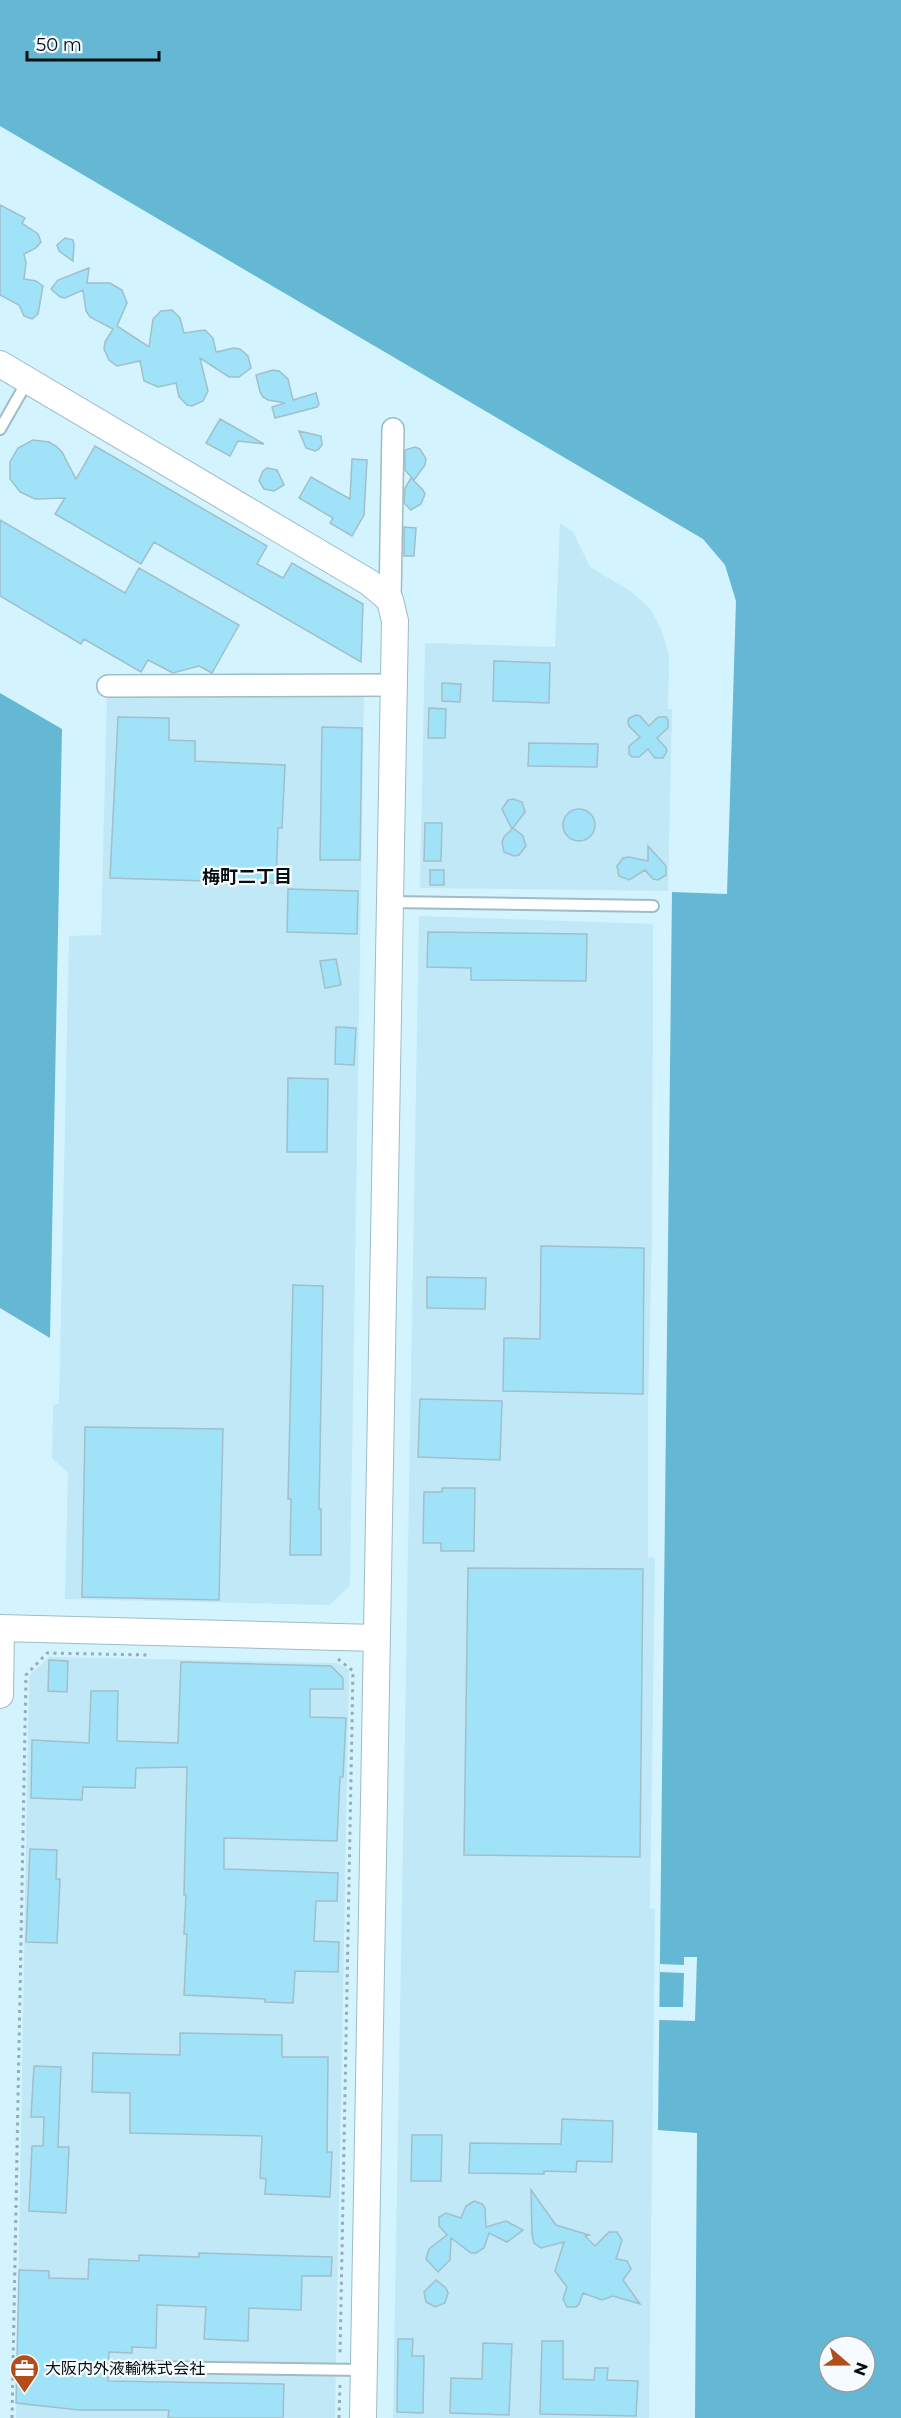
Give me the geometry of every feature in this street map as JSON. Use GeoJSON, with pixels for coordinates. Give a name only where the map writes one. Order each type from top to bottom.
{"type":"FeatureCollection","features":[{"type":"Feature","properties":{"kind":"street"},"geometry":{"type":"LineString","coordinates":[[0,364],[370,583],[390,600]]}},
{"type":"Feature","properties":{"kind":"street"},"geometry":{"type":"LineString","coordinates":[[363,2418],[352,2370],[376,1638],[395,621],[390,600],[393,429]]}},
{"type":"Feature","properties":{"kind":"street"},"geometry":{"type":"LineString","coordinates":[[108,686],[394,685]]}},
{"type":"Feature","properties":{"kind":"street"},"geometry":{"type":"LineString","coordinates":[[0,1695],[1,1628],[376,1638]]}},
{"type":"Feature","properties":{"kind":"lane"},"geometry":{"type":"LineString","coordinates":[[0,429],[28,380]]}},
{"type":"Feature","properties":{"kind":"lane"},"geometry":{"type":"LineString","coordinates":[[390,902],[652,906]]}},
{"type":"Feature","properties":{"kind":"lane"},"geometry":{"type":"LineString","coordinates":[[139,2367],[352,2370]]}},
{"type":"Feature","properties":{"kind":"path"},"geometry":{"type":"LineString","coordinates":[[12,2418],[26,1675],[47,1653],[151,1655]]}},
{"type":"Feature","properties":{"kind":"path"},"geometry":{"type":"LineString","coordinates":[[337,1659],[353,1671],[352,2370],[339,2418]]}},
{"type":"Feature","properties":{"kind":"shaded area"},"geometry":{"type":"Polygon","coordinates":[[[560,523],[573,532],[590,567],[632,592],[651,610],[662,631],[669,655],[668,709],[672,709],[668,891],[420,888],[425,643],[555,647],[560,523]]]}},
{"type":"Feature","properties":{"kind":"shaded area"},"geometry":{"type":"Polygon","coordinates":[[[107,694],[364,696],[350,1586],[329,1605],[65,1599],[68,1473],[52,1458],[53,1405],[59,1404],[69,936],[101,935],[107,694]]]}},
{"type":"Feature","properties":{"kind":"shaded area"},"geometry":{"type":"Polygon","coordinates":[[[419,916],[653,924],[648,1557],[655,1558],[650,1908],[655,1909],[649,2418],[393,2418],[419,916]]]}},
{"type":"Feature","properties":{"kind":"shaded area"},"geometry":{"type":"Polygon","coordinates":[[[49,1657],[337,1663],[349,1670],[335,2418],[16,2418],[29,1676],[49,1657]]]}},
{"type":"Feature","properties":{"kind":"water"},"geometry":{"type":"Polygon","coordinates":[[[0,0],[901,0],[901,2418],[695,2418],[697,2133],[658,2130],[672,892],[727,894],[736,601],[725,565],[703,539],[0,126],[0,0]]]}},
{"type":"Feature","properties":{"kind":"water"},"geometry":{"type":"Polygon","coordinates":[[[0,693],[62,729],[50,1338],[0,1308],[0,693]]]}},
{"type":"Feature","properties":{"kind":"pier"},"geometry":{"type":"Polygon","coordinates":[[[684,1957],[697,1957],[695,2021],[659,2020],[659,2007],[683,2007],[684,1973],[660,1972],[660,1964],[684,1965],[684,1957]]]}},
{"type":"Feature","properties":{"kind":"building"},"geometry":{"type":"Polygon","coordinates":[[[0,205],[25,218],[22,223],[38,234],[41,242],[36,248],[24,254],[26,263],[24,279],[36,281],[43,286],[38,314],[32,319],[24,316],[19,305],[0,295],[0,205]]]}},
{"type":"Feature","properties":{"kind":"building"},"geometry":{"type":"Polygon","coordinates":[[[65,238],[73,240],[73,261],[59,251],[57,245],[65,238]]]}},
{"type":"Feature","properties":{"kind":"building"},"geometry":{"type":"Polygon","coordinates":[[[89,268],[87,283],[110,283],[122,290],[127,303],[117,326],[149,347],[153,319],[161,311],[172,310],[180,318],[184,333],[205,330],[213,338],[216,352],[240,349],[248,356],[251,368],[239,377],[229,377],[200,358],[208,391],[203,401],[192,406],[187,405],[179,397],[176,383],[158,387],[144,381],[140,361],[117,366],[109,360],[104,349],[105,342],[113,329],[90,317],[86,311],[83,290],[65,298],[60,297],[51,289],[58,280],[89,268]]]}},
{"type":"Feature","properties":{"kind":"building"},"geometry":{"type":"Polygon","coordinates":[[[273,370],[279,371],[288,379],[293,400],[316,393],[319,404],[317,407],[275,418],[272,407],[285,403],[263,397],[256,375],[273,370]]]}},
{"type":"Feature","properties":{"kind":"building"},"geometry":{"type":"Polygon","coordinates":[[[220,419],[264,444],[238,441],[230,456],[206,443],[220,419]]]}},
{"type":"Feature","properties":{"kind":"building"},"geometry":{"type":"Polygon","coordinates":[[[299,431],[321,436],[322,445],[315,451],[306,448],[299,431]]]}},
{"type":"Feature","properties":{"kind":"building"},"geometry":{"type":"Polygon","coordinates":[[[33,440],[49,442],[56,446],[62,452],[76,479],[95,446],[267,546],[257,564],[283,578],[292,563],[363,604],[361,662],[154,542],[141,564],[55,514],[65,498],[35,499],[20,492],[10,479],[10,462],[18,448],[33,440]]]}},
{"type":"Feature","properties":{"kind":"building"},"geometry":{"type":"Polygon","coordinates":[[[415,447],[420,449],[426,459],[425,465],[414,480],[405,470],[405,450],[415,447]]]}},
{"type":"Feature","properties":{"kind":"building"},"geometry":{"type":"Polygon","coordinates":[[[352,459],[367,460],[364,515],[352,536],[330,523],[333,518],[299,498],[311,477],[350,499],[352,459]]]}},
{"type":"Feature","properties":{"kind":"building"},"geometry":{"type":"Polygon","coordinates":[[[267,468],[277,470],[284,485],[274,491],[264,489],[259,481],[263,471],[267,468]]]}},
{"type":"Feature","properties":{"kind":"building"},"geometry":{"type":"Polygon","coordinates":[[[411,478],[425,494],[421,504],[411,510],[404,503],[405,488],[411,478]]]}},
{"type":"Feature","properties":{"kind":"building"},"geometry":{"type":"Polygon","coordinates":[[[0,520],[125,593],[139,568],[239,625],[212,673],[199,666],[173,673],[148,660],[141,672],[84,639],[81,644],[0,596],[0,520]]]}},
{"type":"Feature","properties":{"kind":"building"},"geometry":{"type":"Polygon","coordinates":[[[404,527],[416,528],[414,556],[404,556],[404,527]]]}},
{"type":"Feature","properties":{"kind":"building"},"geometry":{"type":"Polygon","coordinates":[[[494,661],[550,663],[549,703],[493,701],[494,661]]]}},
{"type":"Feature","properties":{"kind":"building"},"geometry":{"type":"Polygon","coordinates":[[[442,683],[461,684],[460,702],[442,701],[442,683]]]}},
{"type":"Feature","properties":{"kind":"building"},"geometry":{"type":"Polygon","coordinates":[[[429,708],[446,709],[445,738],[428,738],[429,708]]]}},
{"type":"Feature","properties":{"kind":"building"},"geometry":{"type":"Polygon","coordinates":[[[640,716],[649,726],[658,717],[666,717],[668,720],[668,728],[657,738],[667,751],[663,758],[655,758],[648,749],[639,757],[632,757],[629,754],[629,746],[640,737],[628,722],[629,718],[640,716]]]}},
{"type":"Feature","properties":{"kind":"building"},"geometry":{"type":"Polygon","coordinates":[[[118,717],[169,718],[169,740],[195,741],[195,761],[285,765],[282,828],[278,828],[276,883],[110,878],[118,717]]]}},
{"type":"Feature","properties":{"kind":"building"},"geometry":{"type":"Polygon","coordinates":[[[322,727],[362,728],[360,860],[320,860],[322,727]]]}},
{"type":"Feature","properties":{"kind":"building"},"geometry":{"type":"Polygon","coordinates":[[[529,743],[598,744],[597,767],[528,766],[529,743]]]}},
{"type":"Feature","properties":{"kind":"building"},"geometry":{"type":"Polygon","coordinates":[[[508,800],[522,802],[525,812],[512,829],[502,809],[508,800]]]}},
{"type":"Feature","properties":{"kind":"building"},"geometry":{"type":"Polygon","coordinates":[[[579,809],[590,814],[595,825],[590,836],[579,841],[568,836],[563,825],[568,814],[579,809]]]}},
{"type":"Feature","properties":{"kind":"building"},"geometry":{"type":"Polygon","coordinates":[[[425,823],[442,823],[441,861],[424,861],[425,823]]]}},
{"type":"Feature","properties":{"kind":"building"},"geometry":{"type":"Polygon","coordinates":[[[513,828],[523,836],[526,846],[519,855],[514,856],[504,852],[502,842],[513,828]]]}},
{"type":"Feature","properties":{"kind":"building"},"geometry":{"type":"Polygon","coordinates":[[[648,846],[666,866],[666,875],[658,880],[653,879],[645,870],[629,880],[619,876],[617,866],[623,858],[648,861],[648,846]]]}},
{"type":"Feature","properties":{"kind":"building"},"geometry":{"type":"Polygon","coordinates":[[[430,870],[444,870],[444,885],[430,885],[430,870]]]}},
{"type":"Feature","properties":{"kind":"building"},"geometry":{"type":"Polygon","coordinates":[[[288,889],[358,891],[357,934],[287,932],[288,889]]]}},
{"type":"Feature","properties":{"kind":"building"},"geometry":{"type":"Polygon","coordinates":[[[428,932],[587,934],[586,981],[471,980],[471,968],[427,967],[428,932]]]}},
{"type":"Feature","properties":{"kind":"building"},"geometry":{"type":"Polygon","coordinates":[[[336,959],[341,985],[325,988],[320,961],[336,959]]]}},
{"type":"Feature","properties":{"kind":"building"},"geometry":{"type":"Polygon","coordinates":[[[336,1027],[356,1028],[354,1065],[335,1064],[336,1027]]]}},
{"type":"Feature","properties":{"kind":"building"},"geometry":{"type":"Polygon","coordinates":[[[288,1078],[328,1079],[327,1152],[287,1152],[288,1078]]]}},
{"type":"Feature","properties":{"kind":"building"},"geometry":{"type":"Polygon","coordinates":[[[541,1246],[644,1248],[643,1394],[503,1391],[504,1338],[540,1339],[541,1246]]]}},
{"type":"Feature","properties":{"kind":"building"},"geometry":{"type":"Polygon","coordinates":[[[427,1277],[486,1278],[485,1309],[427,1308],[427,1277]]]}},
{"type":"Feature","properties":{"kind":"building"},"geometry":{"type":"Polygon","coordinates":[[[293,1285],[323,1286],[319,1509],[321,1509],[321,1555],[290,1555],[291,1499],[288,1499],[293,1285]]]}},
{"type":"Feature","properties":{"kind":"building"},"geometry":{"type":"Polygon","coordinates":[[[420,1399],[502,1401],[500,1460],[418,1457],[420,1399]]]}},
{"type":"Feature","properties":{"kind":"building"},"geometry":{"type":"Polygon","coordinates":[[[85,1427],[223,1429],[219,1600],[82,1597],[85,1427]]]}},
{"type":"Feature","properties":{"kind":"building"},"geometry":{"type":"Polygon","coordinates":[[[442,1488],[475,1488],[474,1551],[441,1551],[441,1543],[423,1543],[424,1492],[442,1492],[442,1488]]]}},
{"type":"Feature","properties":{"kind":"building"},"geometry":{"type":"Polygon","coordinates":[[[468,1568],[643,1569],[640,1857],[464,1855],[468,1568]]]}},
{"type":"Feature","properties":{"kind":"building"},"geometry":{"type":"Polygon","coordinates":[[[49,1660],[68,1661],[67,1692],[48,1691],[49,1660]]]}},
{"type":"Feature","properties":{"kind":"building"},"geometry":{"type":"Polygon","coordinates":[[[181,1662],[331,1666],[343,1678],[343,1689],[310,1689],[310,1717],[346,1718],[337,1841],[224,1838],[224,1869],[338,1873],[337,1901],[316,1901],[314,1941],[339,1942],[338,1972],[295,1971],[293,2003],[265,2002],[265,1999],[184,1995],[187,1934],[184,1934],[186,1895],[184,1895],[187,1767],[136,1768],[135,1788],[83,1787],[82,1800],[31,1798],[32,1740],[89,1743],[91,1691],[118,1691],[117,1741],[178,1743],[181,1662]]]}},
{"type":"Feature","properties":{"kind":"building"},"geometry":{"type":"Polygon","coordinates":[[[30,1849],[57,1850],[56,1879],[60,1879],[57,1943],[26,1942],[30,1849]]]}},
{"type":"Feature","properties":{"kind":"building"},"geometry":{"type":"Polygon","coordinates":[[[180,2033],[282,2035],[282,2057],[328,2057],[327,2152],[332,2152],[330,2197],[265,2194],[266,2179],[260,2178],[262,2136],[130,2133],[130,2093],[92,2092],[93,2053],[180,2055],[180,2033]]]}},
{"type":"Feature","properties":{"kind":"building"},"geometry":{"type":"Polygon","coordinates":[[[34,2066],[61,2067],[58,2147],[69,2147],[66,2213],[29,2211],[32,2146],[43,2146],[44,2117],[31,2117],[34,2066]]]}},
{"type":"Feature","properties":{"kind":"building"},"geometry":{"type":"Polygon","coordinates":[[[562,2119],[613,2121],[612,2162],[577,2161],[576,2172],[469,2173],[470,2143],[561,2144],[562,2119]]]}},
{"type":"Feature","properties":{"kind":"building"},"geometry":{"type":"Polygon","coordinates":[[[412,2135],[442,2135],[441,2181],[411,2181],[412,2135]]]}},
{"type":"Feature","properties":{"kind":"building"},"geometry":{"type":"Polygon","coordinates":[[[531,2190],[556,2225],[589,2235],[585,2236],[595,2246],[609,2232],[617,2232],[622,2240],[616,2259],[627,2261],[631,2269],[623,2280],[640,2304],[613,2296],[602,2300],[583,2293],[576,2307],[567,2307],[563,2299],[567,2287],[555,2271],[564,2242],[541,2248],[534,2243],[531,2190]]]}},
{"type":"Feature","properties":{"kind":"building"},"geometry":{"type":"Polygon","coordinates":[[[474,2201],[485,2208],[486,2227],[506,2221],[523,2230],[507,2242],[489,2233],[484,2248],[476,2253],[471,2253],[451,2238],[450,2260],[438,2272],[426,2259],[429,2249],[447,2235],[439,2226],[439,2217],[446,2213],[461,2218],[466,2206],[474,2201]]]}},
{"type":"Feature","properties":{"kind":"building"},"geometry":{"type":"Polygon","coordinates":[[[199,2253],[332,2257],[331,2276],[302,2276],[301,2310],[249,2308],[248,2341],[204,2339],[206,2307],[157,2305],[156,2348],[132,2347],[132,2353],[109,2352],[108,2381],[284,2384],[283,2418],[168,2418],[169,2410],[79,2410],[16,2403],[19,2270],[49,2271],[49,2278],[88,2279],[89,2259],[139,2261],[139,2255],[199,2257],[199,2253]]]}},
{"type":"Feature","properties":{"kind":"building"},"geometry":{"type":"Polygon","coordinates":[[[436,2280],[446,2288],[448,2293],[445,2303],[435,2307],[426,2302],[424,2292],[436,2280]]]}},
{"type":"Feature","properties":{"kind":"building"},"geometry":{"type":"Polygon","coordinates":[[[398,2339],[413,2339],[412,2356],[424,2356],[423,2413],[397,2412],[398,2339]]]}},
{"type":"Feature","properties":{"kind":"building"},"geometry":{"type":"Polygon","coordinates":[[[542,2341],[563,2341],[563,2379],[594,2380],[595,2368],[608,2368],[607,2380],[638,2381],[636,2416],[540,2414],[542,2341]]]}},
{"type":"Feature","properties":{"kind":"building"},"geometry":{"type":"Polygon","coordinates":[[[483,2343],[512,2344],[509,2415],[450,2413],[451,2378],[482,2379],[483,2343]]]}},
{"type":"Feature","properties":{"kind":"place","name":"大阪内外液輸株式会社"},"geometry":{"type":"Point","coordinates":[24,2394]}},
{"type":"Feature","properties":{"kind":"district","name":"梅町二丁目"},"geometry":{"type":"Point","coordinates":[247,877]}}]}
